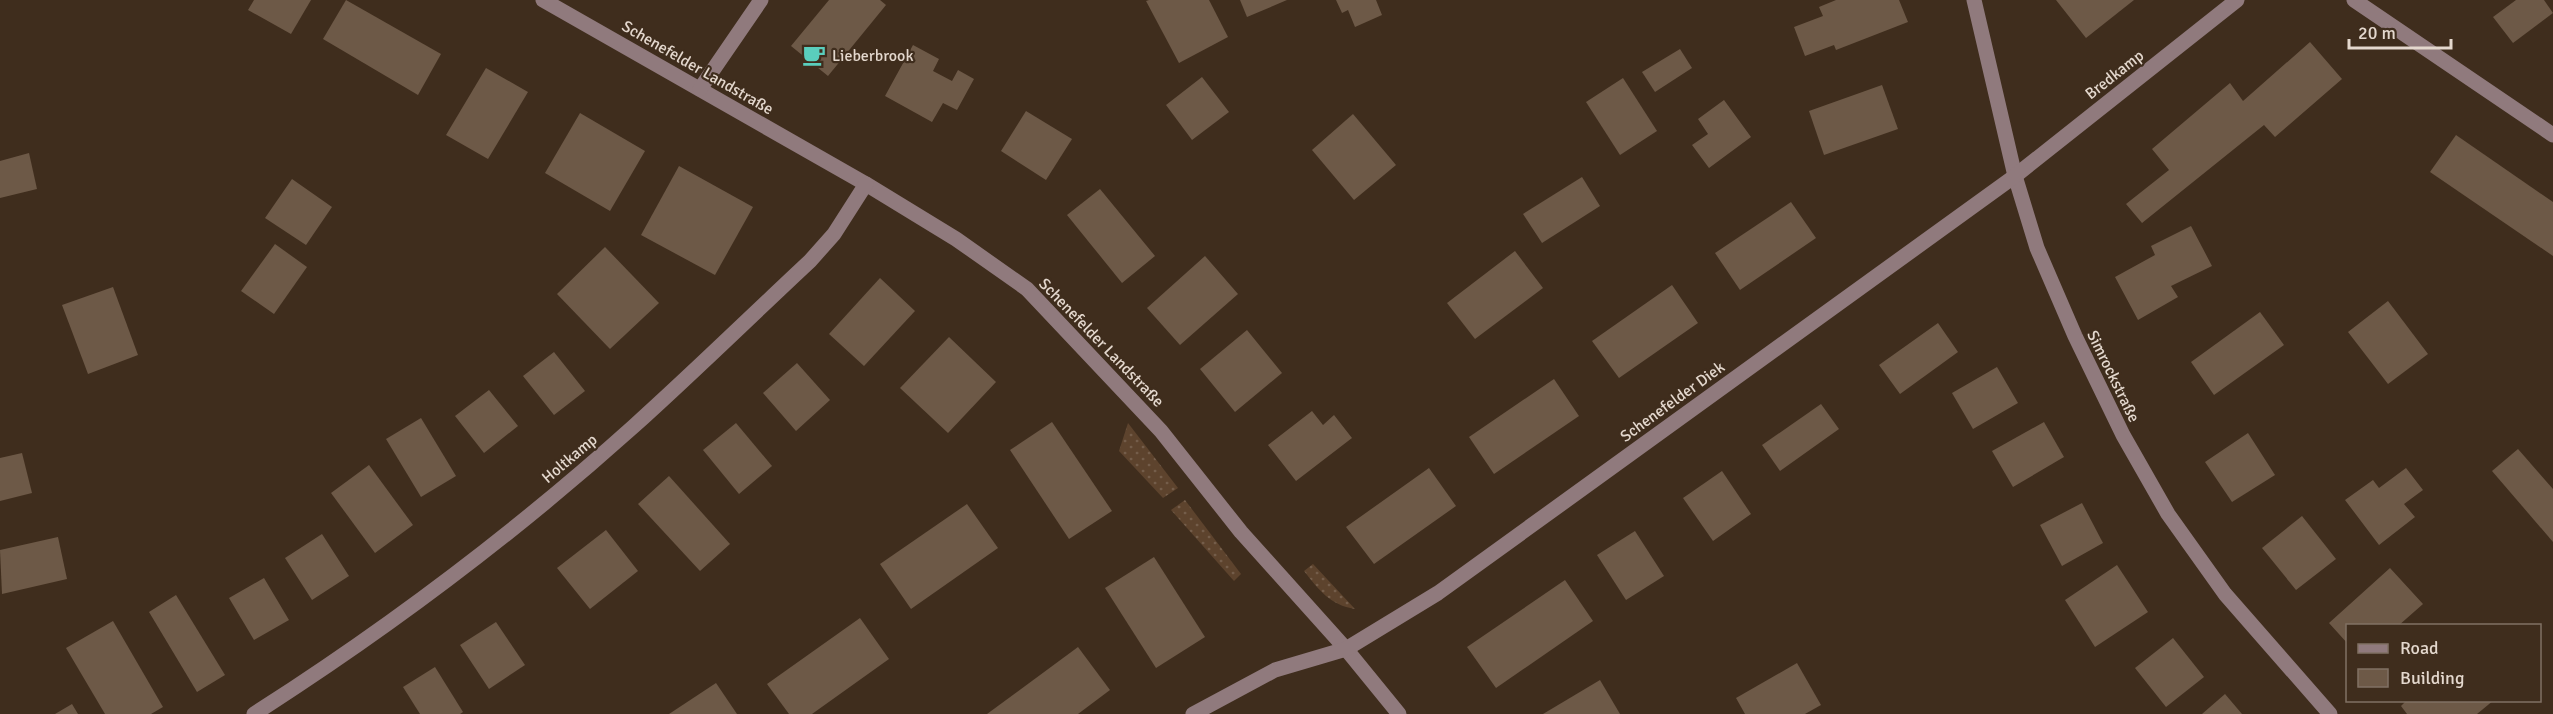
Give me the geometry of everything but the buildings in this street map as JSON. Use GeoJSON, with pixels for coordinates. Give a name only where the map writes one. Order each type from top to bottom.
{"type":"FeatureCollection","features":[{"type":"Feature","properties":{"kind":"street","name":"Schenefelder Landstraße"},"geometry":{"type":"LineString","coordinates":[[543,0],[866,184],[956,239],[1028,289],[1161,431],[1261,556],[1346,649],[1399,714]]}},
{"type":"Feature","properties":{"kind":"street"},"geometry":{"type":"LineString","coordinates":[[700,89],[760,0]]}},
{"type":"Feature","properties":{"kind":"street","name":"Simrockstraße"},"geometry":{"type":"LineString","coordinates":[[1974,0],[2015,176],[2037,248],[2075,336],[2123,435],[2168,514],[2225,594],[2330,714]]}},
{"type":"Feature","properties":{"kind":"street","name":"Bredkamp"},"geometry":{"type":"LineString","coordinates":[[2015,176],[2236,0]]}},
{"type":"Feature","properties":{"kind":"street"},"geometry":{"type":"LineString","coordinates":[[2354,0],[2553,135]]}},
{"type":"Feature","properties":{"kind":"street","name":"Schenefelder Diek"},"geometry":{"type":"LineString","coordinates":[[1192,714],[1275,670],[1346,649],[1438,593],[2015,176]]}},
{"type":"Feature","properties":{"kind":"street","name":"Holtkamp"},"geometry":{"type":"LineString","coordinates":[[254,714],[352,648],[469,563],[633,426],[810,261],[834,234],[866,184]]}},
{"type":"Feature","properties":{"kind":"shaded area"},"geometry":{"type":"Polygon","coordinates":[[[1128,423],[1178,488],[1163,498],[1119,451],[1128,423]]]}},
{"type":"Feature","properties":{"kind":"shaded area"},"geometry":{"type":"Polygon","coordinates":[[[1185,500],[1241,574],[1234,581],[1171,510],[1185,500]]]}},
{"type":"Feature","properties":{"kind":"shaded area"},"geometry":{"type":"Polygon","coordinates":[[[1313,564],[1355,609],[1339,604],[1320,590],[1304,571],[1313,564]]]}},
{"type":"Feature","properties":{"kind":"place","name":"Lieberbrook"},"geometry":{"type":"Point","coordinates":[814,55]}}]}
